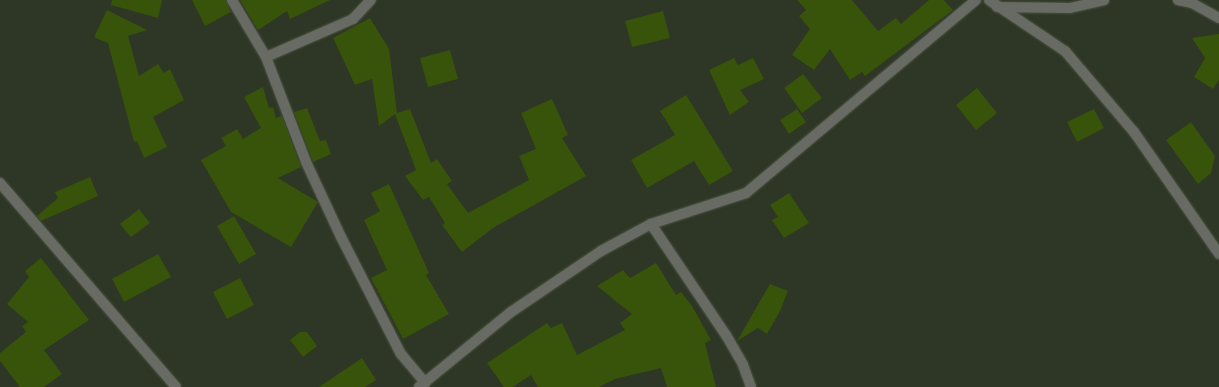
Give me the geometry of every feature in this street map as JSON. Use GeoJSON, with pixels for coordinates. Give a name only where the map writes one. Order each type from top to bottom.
{"type":"FeatureCollection","features":[{"type":"Feature","properties":{"kind":"street"},"geometry":{"type":"LineString","coordinates":[[232,0],[266,57],[306,162],[341,237],[401,354],[422,385],[511,312],[601,251],[651,224],[746,193],[976,0]]}},
{"type":"Feature","properties":{"kind":"street"},"geometry":{"type":"LineString","coordinates":[[266,57],[353,19],[370,0]]}},
{"type":"Feature","properties":{"kind":"street"},"geometry":{"type":"LineString","coordinates":[[989,0],[998,3],[1070,8],[1104,0]]}},
{"type":"Feature","properties":{"kind":"street"},"geometry":{"type":"LineString","coordinates":[[1178,0],[1192,3],[1219,18]]}},
{"type":"Feature","properties":{"kind":"street"},"geometry":{"type":"LineString","coordinates":[[998,3],[1065,51],[1134,132],[1219,254]]}},
{"type":"Feature","properties":{"kind":"street"},"geometry":{"type":"LineString","coordinates":[[0,183],[176,387]]}},
{"type":"Feature","properties":{"kind":"street"},"geometry":{"type":"LineString","coordinates":[[651,224],[726,335],[743,365],[751,387]]}},
{"type":"Feature","properties":{"kind":"building"},"geometry":{"type":"Polygon","coordinates":[[[112,0],[162,0],[158,18],[111,5],[112,0]]]}},
{"type":"Feature","properties":{"kind":"building"},"geometry":{"type":"Polygon","coordinates":[[[192,0],[226,0],[231,12],[205,26],[192,0]]]}},
{"type":"Feature","properties":{"kind":"building"},"geometry":{"type":"Polygon","coordinates":[[[240,0],[330,0],[290,19],[287,11],[258,30],[240,0]]]}},
{"type":"Feature","properties":{"kind":"building"},"geometry":{"type":"Polygon","coordinates":[[[797,0],[852,0],[878,31],[896,18],[901,24],[929,0],[944,0],[953,10],[865,76],[862,72],[850,80],[830,49],[814,70],[792,55],[810,29],[799,16],[806,10],[797,0]]]}},
{"type":"Feature","properties":{"kind":"building"},"geometry":{"type":"Polygon","coordinates":[[[107,10],[147,30],[128,36],[139,76],[158,64],[164,73],[170,69],[184,100],[153,117],[167,147],[144,158],[137,141],[134,142],[108,43],[94,37],[107,10]]]}},
{"type":"Feature","properties":{"kind":"building"},"geometry":{"type":"Polygon","coordinates":[[[663,11],[670,38],[632,47],[625,21],[663,11]]]}},
{"type":"Feature","properties":{"kind":"building"},"geometry":{"type":"Polygon","coordinates":[[[370,18],[389,49],[397,113],[410,109],[431,163],[437,159],[452,181],[447,184],[468,213],[529,180],[519,156],[536,149],[521,113],[552,99],[568,135],[562,138],[586,176],[493,228],[462,252],[442,225],[445,223],[429,197],[423,200],[405,176],[416,170],[395,114],[379,126],[372,79],[355,85],[333,38],[370,18]]]}},
{"type":"Feature","properties":{"kind":"building"},"geometry":{"type":"Polygon","coordinates":[[[1219,34],[1219,80],[1213,89],[1194,77],[1205,58],[1192,38],[1219,34]]]}},
{"type":"Feature","properties":{"kind":"building"},"geometry":{"type":"Polygon","coordinates":[[[450,50],[458,79],[428,87],[420,58],[450,50]]]}},
{"type":"Feature","properties":{"kind":"building"},"geometry":{"type":"Polygon","coordinates":[[[734,58],[738,65],[753,58],[764,79],[740,90],[749,102],[730,115],[709,70],[734,58]]]}},
{"type":"Feature","properties":{"kind":"building"},"geometry":{"type":"Polygon","coordinates":[[[803,74],[822,98],[802,113],[784,88],[803,74]]]}},
{"type":"Feature","properties":{"kind":"building"},"geometry":{"type":"Polygon","coordinates":[[[263,87],[269,108],[273,107],[276,118],[282,116],[301,167],[278,178],[318,202],[291,247],[231,212],[201,160],[226,146],[221,138],[237,129],[243,139],[261,128],[244,97],[263,87]]]}},
{"type":"Feature","properties":{"kind":"building"},"geometry":{"type":"Polygon","coordinates":[[[977,88],[997,113],[976,130],[956,105],[977,88]]]}},
{"type":"Feature","properties":{"kind":"building"},"geometry":{"type":"Polygon","coordinates":[[[686,95],[733,171],[709,185],[694,161],[647,188],[631,160],[675,135],[660,111],[686,95]]]}},
{"type":"Feature","properties":{"kind":"building"},"geometry":{"type":"Polygon","coordinates":[[[307,108],[320,141],[326,140],[331,154],[313,162],[294,112],[307,108]]]}},
{"type":"Feature","properties":{"kind":"building"},"geometry":{"type":"Polygon","coordinates":[[[797,109],[806,122],[789,134],[780,120],[797,109]]]}},
{"type":"Feature","properties":{"kind":"building"},"geometry":{"type":"Polygon","coordinates":[[[1094,109],[1104,128],[1077,142],[1067,122],[1094,109]]]}},
{"type":"Feature","properties":{"kind":"building"},"geometry":{"type":"Polygon","coordinates":[[[1191,122],[1215,156],[1211,173],[1198,184],[1166,140],[1191,122]]]}},
{"type":"Feature","properties":{"kind":"building"},"geometry":{"type":"Polygon","coordinates":[[[90,177],[98,196],[41,221],[37,216],[58,198],[55,192],[90,177]]]}},
{"type":"Feature","properties":{"kind":"building"},"geometry":{"type":"Polygon","coordinates":[[[389,184],[429,273],[426,275],[449,314],[403,339],[371,278],[387,270],[364,220],[380,211],[371,193],[389,184]]]}},
{"type":"Feature","properties":{"kind":"building"},"geometry":{"type":"Polygon","coordinates":[[[789,193],[809,223],[784,238],[772,220],[778,217],[770,205],[789,193]]]}},
{"type":"Feature","properties":{"kind":"building"},"geometry":{"type":"Polygon","coordinates":[[[139,209],[150,223],[131,237],[120,224],[139,209]]]}},
{"type":"Feature","properties":{"kind":"building"},"geometry":{"type":"Polygon","coordinates":[[[234,216],[256,254],[239,264],[217,226],[234,216]]]}},
{"type":"Feature","properties":{"kind":"building"},"geometry":{"type":"Polygon","coordinates":[[[158,254],[171,277],[124,302],[112,279],[158,254]]]}},
{"type":"Feature","properties":{"kind":"building"},"geometry":{"type":"Polygon","coordinates":[[[41,258],[89,320],[44,350],[62,374],[44,387],[20,387],[0,361],[0,353],[26,332],[22,326],[28,322],[7,304],[29,277],[25,271],[41,258]]]}},
{"type":"Feature","properties":{"kind":"building"},"geometry":{"type":"Polygon","coordinates":[[[656,263],[676,295],[681,292],[692,306],[711,340],[705,343],[716,387],[667,387],[661,368],[615,379],[599,387],[538,387],[531,375],[513,387],[504,387],[487,363],[547,323],[551,328],[562,323],[577,355],[625,330],[620,323],[632,314],[597,286],[623,270],[630,278],[656,263]]]}},
{"type":"Feature","properties":{"kind":"building"},"geometry":{"type":"Polygon","coordinates":[[[240,278],[254,305],[227,319],[213,292],[240,278]]]}},
{"type":"Feature","properties":{"kind":"building"},"geometry":{"type":"Polygon","coordinates":[[[770,284],[788,291],[780,311],[767,334],[758,328],[737,341],[770,284]]]}},
{"type":"Feature","properties":{"kind":"building"},"geometry":{"type":"Polygon","coordinates":[[[300,332],[307,332],[317,346],[303,357],[290,340],[300,332]]]}},
{"type":"Feature","properties":{"kind":"building"},"geometry":{"type":"Polygon","coordinates":[[[362,358],[376,380],[365,387],[319,387],[362,358]]]}}]}
